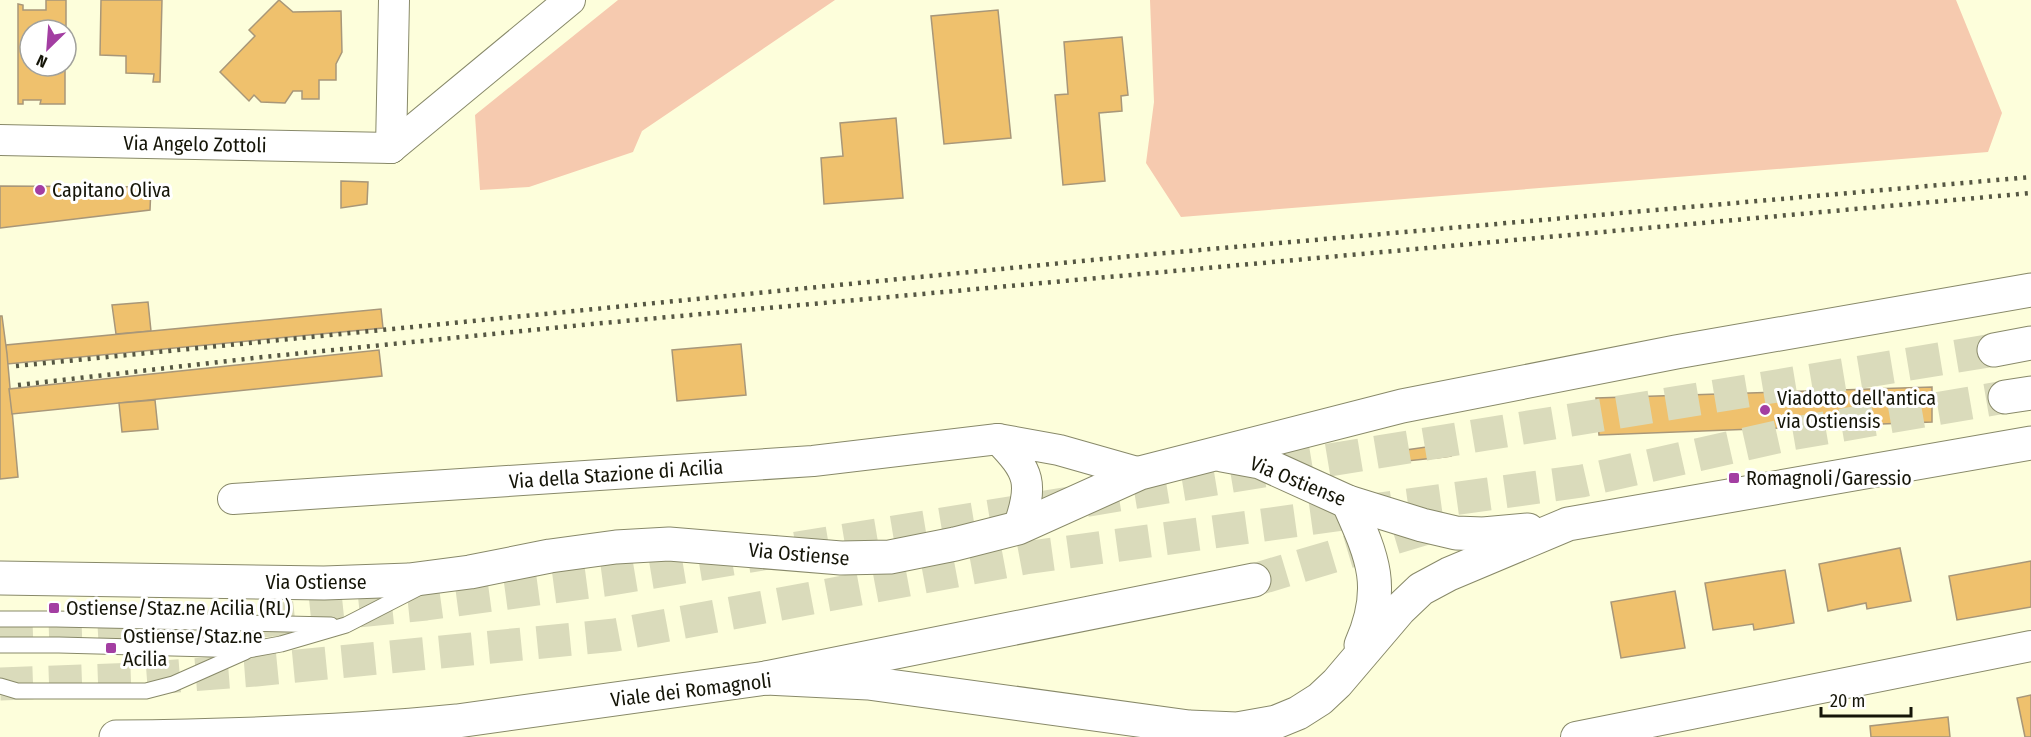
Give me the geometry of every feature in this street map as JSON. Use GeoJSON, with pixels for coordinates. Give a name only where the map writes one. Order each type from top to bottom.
{"type":"FeatureCollection","features":[{"type":"Feature","properties":{"kind":"main road"},"geometry":{"type":"LineString","coordinates":[[1212,454],[1402,406],[1688,350],[2031,290]]}},
{"type":"Feature","properties":{"kind":"main road"},"geometry":{"type":"LineString","coordinates":[[1994,350],[2031,343]]}},
{"type":"Feature","properties":{"kind":"main road","name":"Viale dei Romagnoli"},"geometry":{"type":"LineString","coordinates":[[116,737],[353,729],[427,724],[766,678],[868,683],[1189,727],[1237,729],[1276,722],[1310,706],[1329,691],[1400,609],[1421,589],[1449,574],[1568,524],[2031,443]]}},
{"type":"Feature","properties":{"kind":"main road","name":"Via Ostiense"},"geometry":{"type":"LineString","coordinates":[[0,578],[324,583],[439,578],[550,556],[616,547],[669,544],[841,558],[890,557],[947,546],[1018,528],[1140,473],[1212,454],[1260,462],[1348,502],[1408,522],[1456,533],[1498,534],[1568,524]]}},
{"type":"Feature","properties":{"kind":"main road","name":"Viale dei Romagnoli"},"geometry":{"type":"LineString","coordinates":[[1348,502],[1372,564],[1376,594],[1371,622],[1352,665]]}},
{"type":"Feature","properties":{"kind":"main road"},"geometry":{"type":"LineString","coordinates":[[766,678],[1254,580]]}},
{"type":"Feature","properties":{"kind":"street"},"geometry":{"type":"LineString","coordinates":[[391,148],[394,0]]}},
{"type":"Feature","properties":{"kind":"street"},"geometry":{"type":"LineString","coordinates":[[391,148],[570,0]]}},
{"type":"Feature","properties":{"kind":"street","name":"Via Angelo Zottoli"},"geometry":{"type":"LineString","coordinates":[[0,140],[391,148]]}},
{"type":"Feature","properties":{"kind":"street"},"geometry":{"type":"LineString","coordinates":[[998,439],[1018,460],[1027,478],[1026,504],[1018,528]]}},
{"type":"Feature","properties":{"kind":"street","name":"Via della Stazione di Acilia"},"geometry":{"type":"LineString","coordinates":[[233,498],[813,461],[998,439],[1059,450],[1140,473]]}},
{"type":"Feature","properties":{"kind":"street"},"geometry":{"type":"LineString","coordinates":[[1576,737],[2031,646]]}},
{"type":"Feature","properties":{"kind":"lane"},"geometry":{"type":"LineString","coordinates":[[0,645],[248,650],[281,644],[346,625],[439,578]]}},
{"type":"Feature","properties":{"kind":"lane"},"geometry":{"type":"LineString","coordinates":[[0,619],[346,625]]}},
{"type":"Feature","properties":{"kind":"lane"},"geometry":{"type":"LineString","coordinates":[[0,686],[17,691],[146,691],[173,684],[248,650]]}},
{"type":"Feature","properties":{"kind":"shaded area"},"geometry":{"type":"Polygon","coordinates":[[[618,0],[835,0],[642,131],[633,152],[529,187],[480,190],[475,115],[618,0]]]}},
{"type":"Feature","properties":{"kind":"shaded area"},"geometry":{"type":"Polygon","coordinates":[[[1150,0],[1956,0],[2002,113],[1988,152],[1181,217],[1146,163],[1154,102],[1150,0]]]}},
{"type":"Feature","properties":{"kind":"building"},"geometry":{"type":"Polygon","coordinates":[[[46,0],[66,0],[66,18],[18,18],[18,4],[23,5],[23,10],[46,10],[46,0]]]}},
{"type":"Feature","properties":{"kind":"building"},"geometry":{"type":"Polygon","coordinates":[[[101,0],[162,0],[160,82],[153,82],[154,74],[126,73],[126,56],[100,55],[101,0]]]}},
{"type":"Feature","properties":{"kind":"building"},"geometry":{"type":"Polygon","coordinates":[[[279,0],[293,12],[341,11],[342,52],[336,64],[336,80],[319,80],[319,99],[302,99],[302,91],[293,91],[285,103],[261,102],[254,95],[249,101],[220,72],[255,36],[249,30],[279,0]]]}},
{"type":"Feature","properties":{"kind":"building"},"geometry":{"type":"Polygon","coordinates":[[[998,10],[1011,138],[944,144],[931,16],[998,10]]]}},
{"type":"Feature","properties":{"kind":"building"},"geometry":{"type":"Polygon","coordinates":[[[1122,37],[1128,95],[1121,96],[1122,111],[1099,113],[1105,181],[1063,185],[1055,95],[1068,94],[1064,42],[1122,37]]]}},
{"type":"Feature","properties":{"kind":"building"},"geometry":{"type":"Polygon","coordinates":[[[18,78],[65,78],[65,104],[40,104],[41,100],[23,100],[23,104],[18,104],[18,78]]]}},
{"type":"Feature","properties":{"kind":"building"},"geometry":{"type":"Polygon","coordinates":[[[896,118],[903,198],[824,204],[821,158],[843,156],[840,123],[896,118]]]}},
{"type":"Feature","properties":{"kind":"building"},"geometry":{"type":"Polygon","coordinates":[[[341,181],[368,182],[367,204],[341,208],[341,181]]]}},
{"type":"Feature","properties":{"kind":"building"},"geometry":{"type":"Polygon","coordinates":[[[0,186],[151,187],[150,210],[0,228],[0,186]]]}},
{"type":"Feature","properties":{"kind":"building"},"geometry":{"type":"Polygon","coordinates":[[[148,302],[151,331],[116,334],[112,305],[148,302]]]}},
{"type":"Feature","properties":{"kind":"building"},"geometry":{"type":"Polygon","coordinates":[[[381,309],[383,328],[7,364],[6,345],[381,309]]]}},
{"type":"Feature","properties":{"kind":"building"},"geometry":{"type":"Polygon","coordinates":[[[0,316],[2,316],[7,354],[18,477],[0,479],[0,316]]]}},
{"type":"Feature","properties":{"kind":"building"},"geometry":{"type":"Polygon","coordinates":[[[741,344],[746,395],[677,401],[672,350],[741,344]]]}},
{"type":"Feature","properties":{"kind":"building"},"geometry":{"type":"Polygon","coordinates":[[[379,350],[382,376],[12,414],[9,389],[379,350]]]}},
{"type":"Feature","properties":{"kind":"building","name":"Viadotto dell'antica via Ostiensis"},"geometry":{"type":"Polygon","coordinates":[[[1932,387],[1932,422],[1599,435],[1596,398],[1932,387]]]}},
{"type":"Feature","properties":{"kind":"building"},"geometry":{"type":"Polygon","coordinates":[[[155,400],[158,429],[122,432],[119,403],[155,400]]]}},
{"type":"Feature","properties":{"kind":"building"},"geometry":{"type":"Polygon","coordinates":[[[1433,446],[1434,458],[1407,461],[1406,450],[1433,446]]]}},
{"type":"Feature","properties":{"kind":"building"},"geometry":{"type":"Polygon","coordinates":[[[1450,447],[1451,456],[1437,458],[1436,448],[1450,447]]]}},
{"type":"Feature","properties":{"kind":"building"},"geometry":{"type":"Polygon","coordinates":[[[1900,548],[1911,601],[1867,609],[1866,603],[1828,611],[1819,564],[1900,548]]]}},
{"type":"Feature","properties":{"kind":"building"},"geometry":{"type":"Polygon","coordinates":[[[2031,561],[2031,607],[1957,620],[1949,576],[2031,561]]]}},
{"type":"Feature","properties":{"kind":"building"},"geometry":{"type":"Polygon","coordinates":[[[1785,570],[1794,623],[1754,630],[1753,624],[1713,630],[1705,583],[1785,570]]]}},
{"type":"Feature","properties":{"kind":"building"},"geometry":{"type":"Polygon","coordinates":[[[1675,591],[1685,648],[1621,658],[1611,602],[1675,591]]]}},
{"type":"Feature","properties":{"kind":"building"},"geometry":{"type":"Polygon","coordinates":[[[2031,695],[2031,737],[2025,737],[2017,698],[2031,695]]]}},
{"type":"Feature","properties":{"kind":"building"},"geometry":{"type":"Polygon","coordinates":[[[1948,717],[1950,737],[1871,737],[1870,726],[1948,717]]]}},
{"type":"Feature","properties":{"kind":"tunnel"},"geometry":{"type":"LineString","coordinates":[[262,621],[426,604],[605,580],[1994,350]]}},
{"type":"Feature","properties":{"kind":"tunnel"},"geometry":{"type":"LineString","coordinates":[[0,684],[138,679],[256,670],[615,635],[1025,558],[1582,481],[1790,434],[2005,397]]}},
{"type":"Feature","properties":{"kind":"tunnel"},"geometry":{"type":"LineString","coordinates":[[1254,580],[1444,523]]}},
{"type":"Feature","properties":{"kind":"tunnel"},"geometry":{"type":"LineString","coordinates":[[0,636],[210,626]]}},
{"type":"Feature","properties":{"kind":"railway"},"geometry":{"type":"LineString","coordinates":[[16,366],[1143,255],[2031,177]]}},
{"type":"Feature","properties":{"kind":"railway"},"geometry":{"type":"LineString","coordinates":[[18,385],[263,357],[592,324],[2031,193]]}},
{"type":"Feature","properties":{"kind":"place","name":"Capitano Oliva"},"geometry":{"type":"Point","coordinates":[40,190]}},
{"type":"Feature","properties":{"kind":"place","name":"Viadotto dell'antica via Ostiensis"},"geometry":{"type":"Point","coordinates":[1765,410]}},
{"type":"Feature","properties":{"kind":"place","name":"Romagnoli/Garessio"},"geometry":{"type":"Point","coordinates":[1734,478]}},
{"type":"Feature","properties":{"kind":"place","name":"Ostiense/Staz.ne Acilia (RL)"},"geometry":{"type":"Point","coordinates":[54,608]}},
{"type":"Feature","properties":{"kind":"place","name":"Ostiense/Staz.ne Acilia"},"geometry":{"type":"Point","coordinates":[111,648]}}]}
